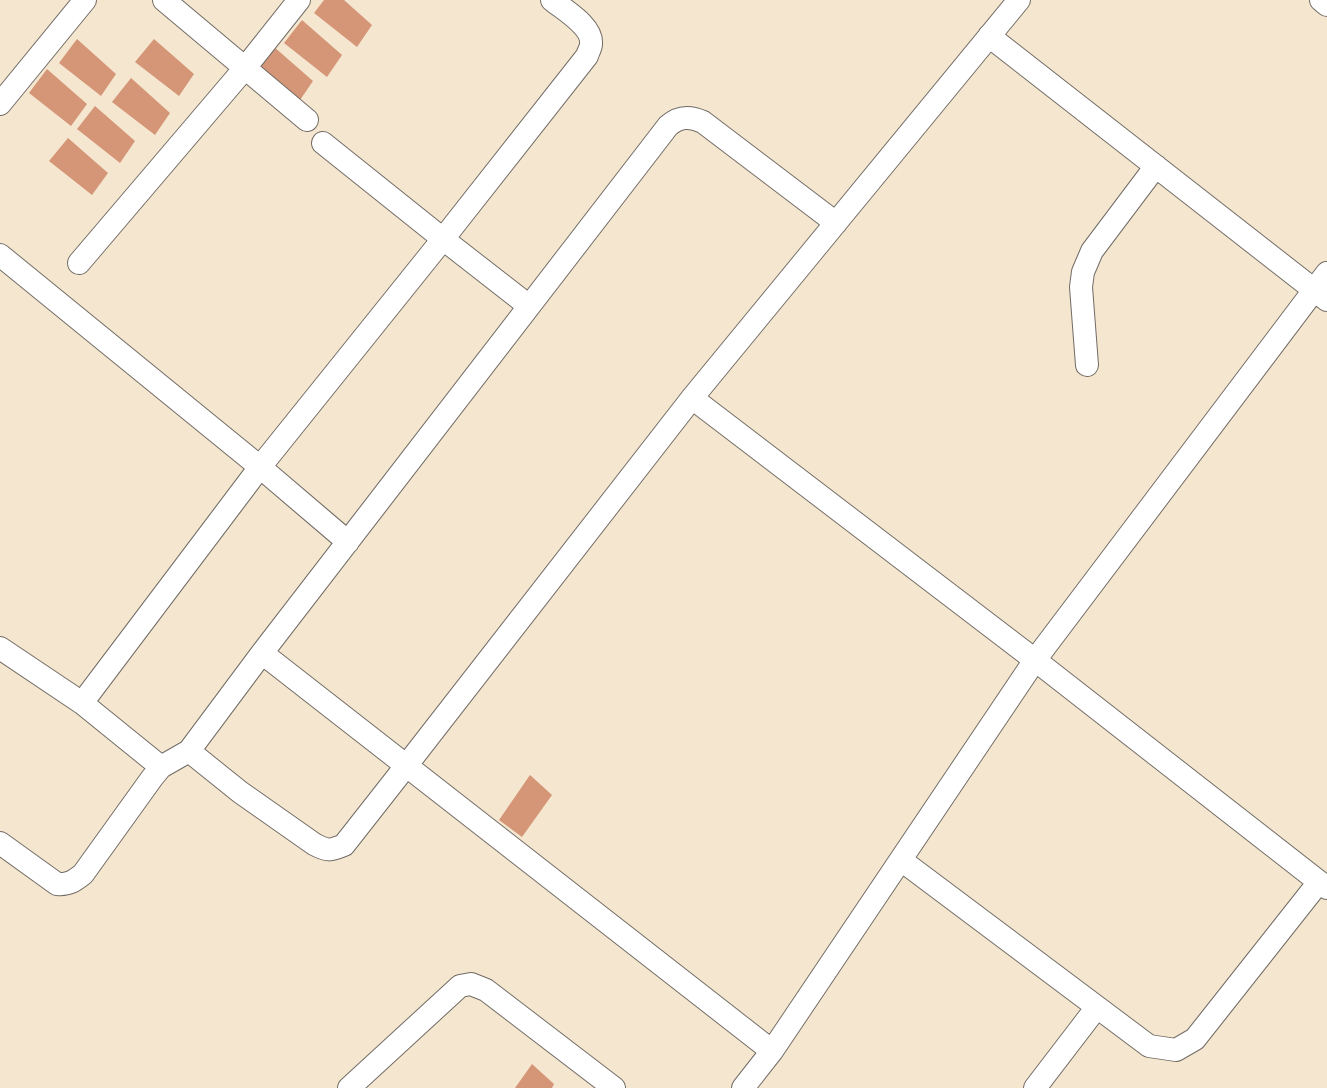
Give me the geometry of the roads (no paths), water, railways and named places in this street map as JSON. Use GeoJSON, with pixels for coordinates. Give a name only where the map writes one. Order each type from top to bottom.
{"type":"FeatureCollection","features":[{"type":"Feature","properties":{"kind":"street"},"geometry":{"type":"LineString","coordinates":[[0,104],[85,0]]}},
{"type":"Feature","properties":{"kind":"street"},"geometry":{"type":"LineString","coordinates":[[164,0],[306,120]]}},
{"type":"Feature","properties":{"kind":"street"},"geometry":{"type":"LineString","coordinates":[[79,263],[245,68],[299,0]]}},
{"type":"Feature","properties":{"kind":"street"},"geometry":{"type":"LineString","coordinates":[[82,703],[260,467],[443,239],[587,56],[591,44],[590,35],[585,26],[552,0]]}},
{"type":"Feature","properties":{"kind":"street"},"geometry":{"type":"LineString","coordinates":[[189,751],[240,792],[314,844],[326,850],[335,849],[344,845],[692,398],[1019,0]]}},
{"type":"Feature","properties":{"kind":"street"},"geometry":{"type":"LineString","coordinates":[[1321,0],[1327,4]]}},
{"type":"Feature","properties":{"kind":"street"},"geometry":{"type":"LineString","coordinates":[[743,1088],[772,1052],[1035,660],[1323,287],[1156,166],[989,36]]}},
{"type":"Feature","properties":{"kind":"street"},"geometry":{"type":"LineString","coordinates":[[0,843],[57,884],[67,885],[83,874],[161,767],[189,751],[262,653],[529,306],[668,126],[674,121],[684,118],[695,118],[704,122],[836,223]]}},
{"type":"Feature","properties":{"kind":"street"},"geometry":{"type":"LineString","coordinates":[[323,143],[529,306]]}},
{"type":"Feature","properties":{"kind":"street"},"geometry":{"type":"LineString","coordinates":[[1087,365],[1081,286],[1083,272],[1092,251],[1156,166]]}},
{"type":"Feature","properties":{"kind":"street"},"geometry":{"type":"LineString","coordinates":[[0,255],[260,467],[348,542]]}},
{"type":"Feature","properties":{"kind":"street"},"geometry":{"type":"LineString","coordinates":[[692,398],[1035,660],[1323,885],[1195,1039],[1176,1050],[1149,1046],[901,860]]}},
{"type":"Feature","properties":{"kind":"street"},"geometry":{"type":"LineString","coordinates":[[0,648],[82,703],[161,767]]}},
{"type":"Feature","properties":{"kind":"street"},"geometry":{"type":"LineString","coordinates":[[262,653],[772,1052]]}},
{"type":"Feature","properties":{"kind":"street"},"geometry":{"type":"LineString","coordinates":[[349,1088],[460,986],[471,984],[486,990],[614,1088]]}},
{"type":"Feature","properties":{"kind":"street"},"geometry":{"type":"LineString","coordinates":[[1035,1088],[1097,1007]]}}]}
